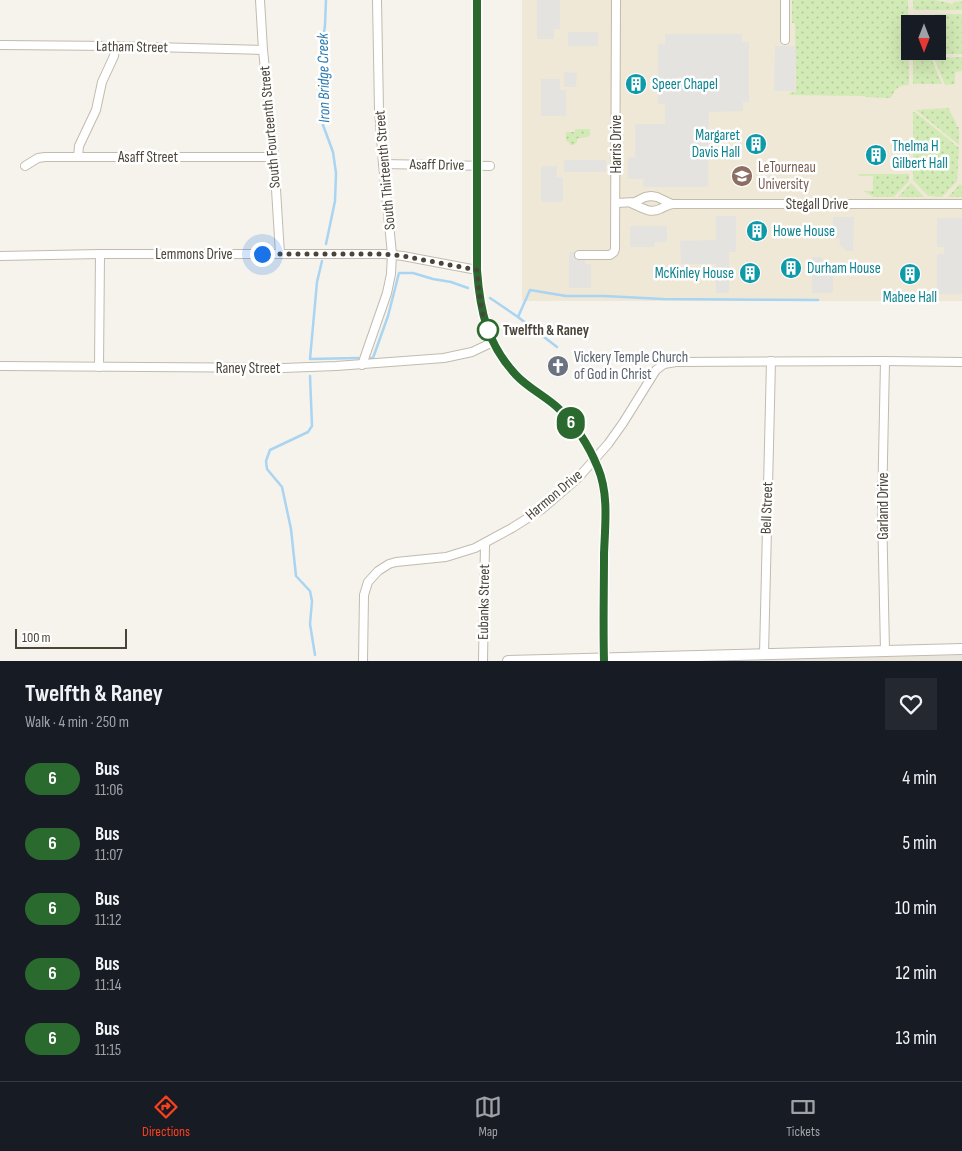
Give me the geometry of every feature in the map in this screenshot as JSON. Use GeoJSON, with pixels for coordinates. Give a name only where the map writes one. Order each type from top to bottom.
{"type":"FeatureCollection","features":[{"type":"Feature","properties":{"kind":"street","name":"South Fourteenth Street"},"geometry":{"type":"LineString","coordinates":[[260,0],[274,157],[280,254]]}},
{"type":"Feature","properties":{"kind":"street","name":"South Thirteenth Street"},"geometry":{"type":"LineString","coordinates":[[362,365],[387,293],[391,274],[392,254],[379,110],[377,0]]}},
{"type":"Feature","properties":{"kind":"street"},"geometry":{"type":"LineString","coordinates":[[477,0],[477,270],[482,312],[493,342],[504,361],[517,376],[557,407],[567,418],[580,434],[599,471],[603,485],[605,509],[604,660]]}},
{"type":"Feature","properties":{"kind":"street","name":"Harris Drive"},"geometry":{"type":"LineString","coordinates":[[578,255],[610,255],[614,252],[616,246],[616,0]]}},
{"type":"Feature","properties":{"kind":"street"},"geometry":{"type":"LineString","coordinates":[[785,0],[785,40]]}},
{"type":"Feature","properties":{"kind":"street","name":"Latham Street"},"geometry":{"type":"LineString","coordinates":[[0,45],[263,50]]}},
{"type":"Feature","properties":{"kind":"street"},"geometry":{"type":"LineString","coordinates":[[78,157],[79,146],[96,110],[102,82],[114,56],[116,46]]}},
{"type":"Feature","properties":{"kind":"street","name":"Asaff Street"},"geometry":{"type":"LineString","coordinates":[[25,166],[42,157],[274,157]]}},
{"type":"Feature","properties":{"kind":"street","name":"Asaff Drive"},"geometry":{"type":"LineString","coordinates":[[383,164],[490,166]]}},
{"type":"Feature","properties":{"kind":"street","name":"Stegall Drive"},"geometry":{"type":"LineString","coordinates":[[616,203],[631,203],[651,196],[672,204]]}},
{"type":"Feature","properties":{"kind":"street","name":"Stegall Drive"},"geometry":{"type":"LineString","coordinates":[[631,203],[651,211],[659,210],[672,204],[962,204]]}},
{"type":"Feature","properties":{"kind":"street"},"geometry":{"type":"LineString","coordinates":[[99,367],[100,254]]}},
{"type":"Feature","properties":{"kind":"street","name":"Lemmons Drive"},"geometry":{"type":"LineString","coordinates":[[0,256],[392,254],[477,270]]}},
{"type":"Feature","properties":{"kind":"street","name":"Raney Street"},"geometry":{"type":"LineString","coordinates":[[0,366],[283,368],[362,365],[450,357],[472,352],[493,342]]}},
{"type":"Feature","properties":{"kind":"street","name":"Garland Drive"},"geometry":{"type":"LineString","coordinates":[[884,651],[882,509],[885,361]]}},
{"type":"Feature","properties":{"kind":"street","name":"Harmon Drive"},"geometry":{"type":"LineString","coordinates":[[363,661],[364,595],[368,582],[378,571],[396,562],[446,557],[466,552],[485,544],[523,522],[578,478],[608,444],[653,374],[660,367],[676,362],[962,362]]}},
{"type":"Feature","properties":{"kind":"street","name":"Bell Street"},"geometry":{"type":"LineString","coordinates":[[764,654],[771,362]]}},
{"type":"Feature","properties":{"kind":"street","name":"Eubanks Street"},"geometry":{"type":"LineString","coordinates":[[483,661],[485,544]]}},
{"type":"Feature","properties":{"kind":"street"},"geometry":{"type":"LineString","coordinates":[[508,661],[604,660],[764,654],[840,657],[884,651],[962,649]]}},
{"type":"Feature","properties":{"kind":"shaded area","name":"LeTourneau University"},"geometry":{"type":"Polygon","coordinates":[[[522,0],[962,0],[962,301],[522,301],[522,0]]]}},
{"type":"Feature","properties":{"kind":"shaded area"},"geometry":{"type":"Polygon","coordinates":[[[537,0],[560,0],[560,29],[554,29],[554,39],[537,39],[537,0]]]}},
{"type":"Feature","properties":{"kind":"shaded area"},"geometry":{"type":"Polygon","coordinates":[[[568,32],[598,32],[598,46],[568,46],[568,32]]]}},
{"type":"Feature","properties":{"kind":"shaded area"},"geometry":{"type":"Polygon","coordinates":[[[665,34],[742,34],[742,42],[749,42],[749,102],[743,102],[743,111],[709,112],[708,187],[643,187],[643,179],[628,179],[628,158],[635,157],[635,124],[665,124],[665,104],[658,104],[658,44],[665,44],[665,34]]]}},
{"type":"Feature","properties":{"kind":"shaded area"},"geometry":{"type":"Polygon","coordinates":[[[775,46],[796,46],[795,91],[774,91],[775,46]]]}},
{"type":"Feature","properties":{"kind":"shaded area"},"geometry":{"type":"Polygon","coordinates":[[[564,72],[577,73],[576,87],[564,87],[564,72]]]}},
{"type":"Feature","properties":{"kind":"shaded area"},"geometry":{"type":"Polygon","coordinates":[[[541,79],[560,79],[560,90],[566,90],[566,116],[541,116],[541,79]]]}},
{"type":"Feature","properties":{"kind":"shaded area"},"geometry":{"type":"Polygon","coordinates":[[[564,160],[606,160],[606,172],[564,172],[564,160]]]}},
{"type":"Feature","properties":{"kind":"shaded area"},"geometry":{"type":"Polygon","coordinates":[[[541,166],[557,166],[557,177],[563,178],[563,202],[541,202],[541,166]]]}},
{"type":"Feature","properties":{"kind":"shaded area"},"geometry":{"type":"Polygon","coordinates":[[[716,216],[736,216],[736,252],[729,252],[729,293],[716,293],[716,264],[681,264],[680,241],[716,240],[716,216]]]}},
{"type":"Feature","properties":{"kind":"shaded area"},"geometry":{"type":"Polygon","coordinates":[[[833,217],[854,217],[853,251],[847,251],[840,245],[839,238],[833,238],[833,217]]]}},
{"type":"Feature","properties":{"kind":"shaded area"},"geometry":{"type":"Polygon","coordinates":[[[937,218],[962,218],[962,294],[937,294],[937,254],[944,254],[944,247],[937,247],[937,218]]]}},
{"type":"Feature","properties":{"kind":"shaded area"},"geometry":{"type":"Polygon","coordinates":[[[630,226],[667,226],[667,242],[655,242],[654,247],[630,247],[630,226]]]}},
{"type":"Feature","properties":{"kind":"shaded area"},"geometry":{"type":"Polygon","coordinates":[[[569,252],[585,252],[585,264],[591,264],[591,288],[569,288],[569,252]]]}},
{"type":"Feature","properties":{"kind":"shaded area"},"geometry":{"type":"Polygon","coordinates":[[[812,257],[821,257],[827,265],[833,265],[833,293],[812,293],[812,257]]]}},
{"type":"Feature","properties":{"kind":"shaded area"},"geometry":{"type":"Polygon","coordinates":[[[962,655],[962,661],[711,661],[780,659],[962,655]]]}},
{"type":"Feature","properties":{"kind":"green space"},"geometry":{"type":"Polygon","coordinates":[[[792,0],[908,0],[908,15],[901,15],[901,60],[909,60],[909,85],[898,88],[892,97],[889,98],[790,95],[789,93],[796,92],[795,23],[792,23],[792,0]]]}},
{"type":"Feature","properties":{"kind":"green space"},"geometry":{"type":"Polygon","coordinates":[[[913,0],[934,0],[952,5],[954,2],[962,1],[962,10],[915,10],[913,8],[913,0]]]}},
{"type":"Feature","properties":{"kind":"green space"},"geometry":{"type":"Polygon","coordinates":[[[962,14],[962,54],[946,54],[946,15],[934,15],[962,14]]]}},
{"type":"Feature","properties":{"kind":"green space"},"geometry":{"type":"Polygon","coordinates":[[[962,57],[962,71],[955,72],[955,84],[945,85],[935,60],[946,60],[946,58],[962,57]]]}},
{"type":"Feature","properties":{"kind":"green space"},"geometry":{"type":"Polygon","coordinates":[[[913,60],[932,60],[942,84],[913,84],[913,60]]]}},
{"type":"Feature","properties":{"kind":"green space"},"geometry":{"type":"Polygon","coordinates":[[[949,108],[957,127],[959,127],[959,145],[916,110],[949,108]]]}},
{"type":"Feature","properties":{"kind":"green space"},"geometry":{"type":"Polygon","coordinates":[[[913,112],[959,148],[957,181],[942,197],[928,196],[913,180],[913,112]]]}},
{"type":"Feature","properties":{"kind":"green space"},"geometry":{"type":"Polygon","coordinates":[[[575,129],[590,129],[590,135],[577,139],[574,145],[571,145],[566,140],[566,132],[575,132],[575,129]]]}},
{"type":"Feature","properties":{"kind":"green space"},"geometry":{"type":"Polygon","coordinates":[[[858,174],[909,174],[909,181],[894,197],[874,197],[863,191],[873,191],[873,176],[859,176],[858,174]]]}},
{"type":"Feature","properties":{"kind":"green space"},"geometry":{"type":"Polygon","coordinates":[[[911,183],[924,197],[898,197],[911,183]]]}},
{"type":"Feature","properties":{"kind":"green space"},"geometry":{"type":"Polygon","coordinates":[[[960,184],[962,186],[962,197],[948,197],[960,184]]]}},
{"type":"Feature","properties":{"kind":"waterway","name":"Iron Bridge Creek"},"geometry":{"type":"LineString","coordinates":[[326,0],[321,61],[323,125],[333,152],[336,173],[335,201],[326,244]]}},
{"type":"Feature","properties":{"kind":"waterway","name":"Iron Bridge Creek"},"geometry":{"type":"LineString","coordinates":[[322,261],[317,282],[310,359],[358,358]]}},
{"type":"Feature","properties":{"kind":"waterway"},"geometry":{"type":"LineString","coordinates":[[371,358],[373,358],[388,316],[399,273],[413,273],[468,288]]}},
{"type":"Feature","properties":{"kind":"waterway"},"geometry":{"type":"LineString","coordinates":[[490,298],[518,317],[530,290],[566,296],[818,300]]}},
{"type":"Feature","properties":{"kind":"waterway"},"geometry":{"type":"LineString","coordinates":[[518,317],[557,347]]}},
{"type":"Feature","properties":{"kind":"waterway","name":"Iron Bridge Creek"},"geometry":{"type":"LineString","coordinates":[[310,376],[312,426],[308,432],[270,450],[266,461],[267,469],[282,487],[291,529],[296,576],[310,591],[312,601],[310,624],[315,655]]}},
{"type":"Feature","properties":{"kind":"bus line","name":"6"},"geometry":{"type":"LineString","coordinates":[[477,0],[477,270],[482,312],[493,342],[504,361],[517,376],[557,407],[567,418],[580,434],[599,471],[603,485],[605,509],[604,661]]}},
{"type":"Feature","properties":{"kind":"place","name":"Speer Chapel"},"geometry":{"type":"Point","coordinates":[636,84]}},
{"type":"Feature","properties":{"kind":"place","name":"Margaret Davis Hall"},"geometry":{"type":"Point","coordinates":[756,144]}},
{"type":"Feature","properties":{"kind":"place","name":"Thelma H Gilbert Hall"},"geometry":{"type":"Point","coordinates":[876,155]}},
{"type":"Feature","properties":{"kind":"place","name":"LeTourneau University"},"geometry":{"type":"Point","coordinates":[742,176]}},
{"type":"Feature","properties":{"kind":"place","name":"Howe House"},"geometry":{"type":"Point","coordinates":[757,231]}},
{"type":"Feature","properties":{"kind":"place","name":"Durham House"},"geometry":{"type":"Point","coordinates":[791,268]}},
{"type":"Feature","properties":{"kind":"place","name":"McKinley House"},"geometry":{"type":"Point","coordinates":[750,273]}},
{"type":"Feature","properties":{"kind":"place","name":"Mabee Hall"},"geometry":{"type":"Point","coordinates":[910,274]}},
{"type":"Feature","properties":{"kind":"place","name":"Twelfth & Raney"},"geometry":{"type":"Point","coordinates":[488,330]}},
{"type":"Feature","properties":{"kind":"place","name":"Vickery Temple Church of God in Christ"},"geometry":{"type":"Point","coordinates":[558,366]}},
{"type":"Feature","properties":{"kind":"route"},"geometry":{"type":"LineString","coordinates":[[262,254],[384,254],[477,270],[479,296],[488,330]]}}]}
